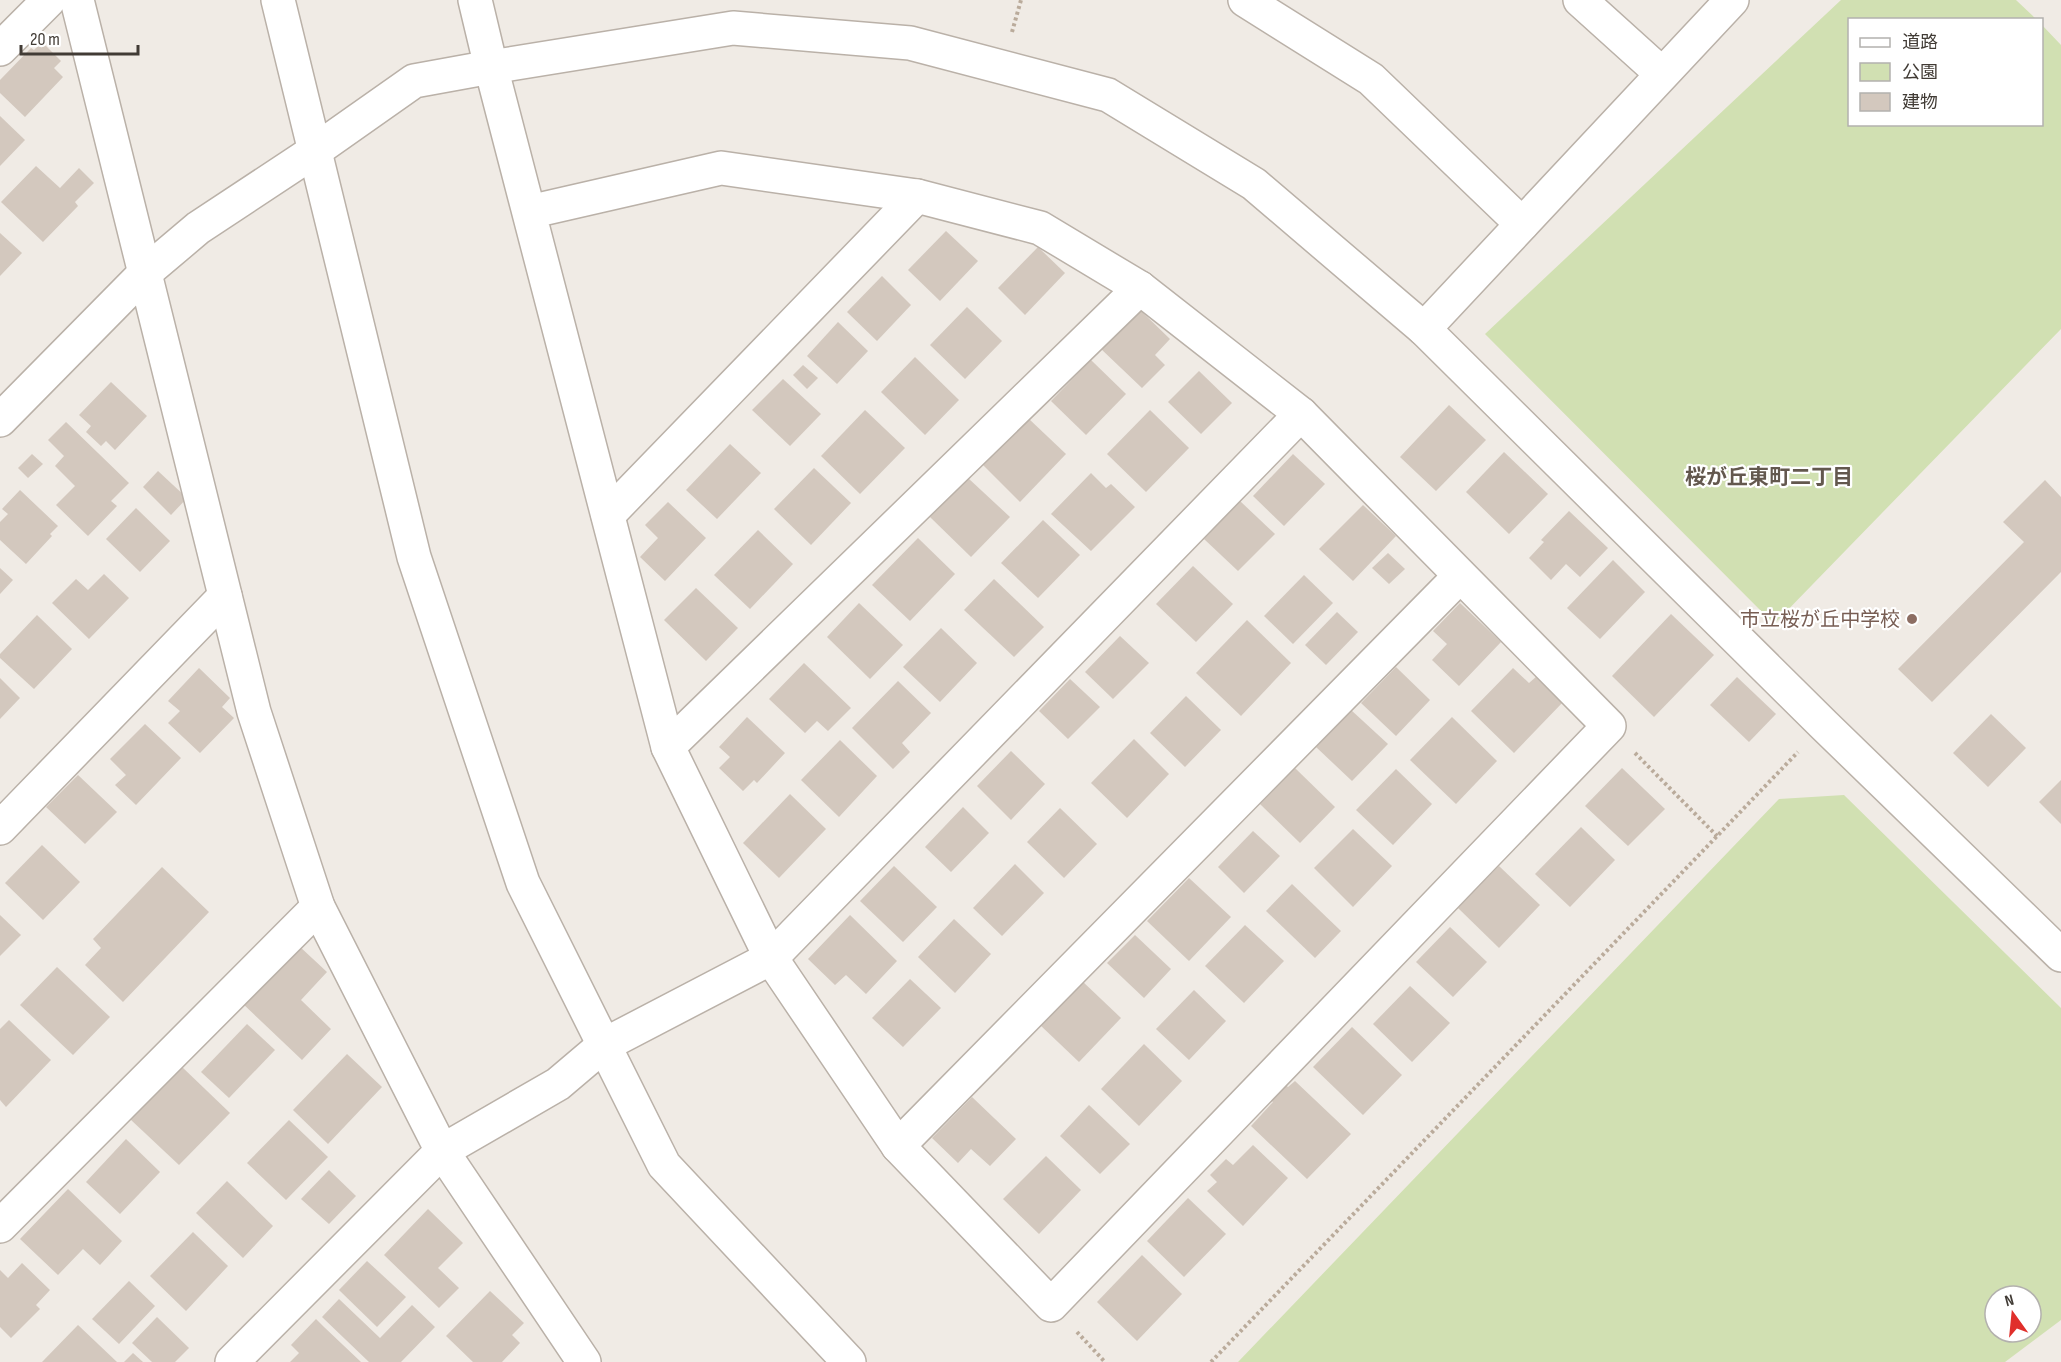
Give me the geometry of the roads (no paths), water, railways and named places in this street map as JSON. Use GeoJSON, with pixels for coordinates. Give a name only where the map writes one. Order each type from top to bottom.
{"type":"FeatureCollection","features":[{"type":"Feature","properties":{"kind":"street"},"geometry":{"type":"LineString","coordinates":[[0,49],[49,0]]}},
{"type":"Feature","properties":{"kind":"street"},"geometry":{"type":"LineString","coordinates":[[77,0],[254,712],[318,907],[442,1151],[584,1362]]}},
{"type":"Feature","properties":{"kind":"street"},"geometry":{"type":"LineString","coordinates":[[278,0],[414,557],[523,883],[664,1165],[849,1362]]}},
{"type":"Feature","properties":{"kind":"street"},"geometry":{"type":"LineString","coordinates":[[475,0],[491,67],[668,747],[771,958],[898,1146],[1052,1305],[1610,726],[1301,414],[1140,288],[1040,228],[917,196],[721,168],[529,212]]}},
{"type":"Feature","properties":{"kind":"street"},"geometry":{"type":"LineString","coordinates":[[1245,0],[1371,79],[1522,224]]}},
{"type":"Feature","properties":{"kind":"street"},"geometry":{"type":"LineString","coordinates":[[1580,0],[1662,74]]}},
{"type":"Feature","properties":{"kind":"street"},"geometry":{"type":"LineString","coordinates":[[1424,328],[1732,0]]}},
{"type":"Feature","properties":{"kind":"street"},"geometry":{"type":"LineString","coordinates":[[0,420],[146,272],[198,228],[316,150],[414,81],[733,28],[910,43],[1108,94],[1254,184],[1424,328],[1824,725],[2061,955]]}},
{"type":"Feature","properties":{"kind":"street"},"geometry":{"type":"LineString","coordinates":[[608,515],[917,196]]}},
{"type":"Feature","properties":{"kind":"street"},"geometry":{"type":"LineString","coordinates":[[668,747],[1140,288]]}},
{"type":"Feature","properties":{"kind":"street"},"geometry":{"type":"LineString","coordinates":[[232,1362],[442,1151],[558,1084],[604,1045],[771,958],[1301,414]]}},
{"type":"Feature","properties":{"kind":"street"},"geometry":{"type":"LineString","coordinates":[[898,1146],[1461,576]]}},
{"type":"Feature","properties":{"kind":"street"},"geometry":{"type":"LineString","coordinates":[[0,828],[225,596]]}},
{"type":"Feature","properties":{"kind":"street"},"geometry":{"type":"LineString","coordinates":[[0,1226],[318,907]]}},
{"type":"Feature","properties":{"kind":"place","name":"市立桜が丘中学校"},"geometry":{"type":"Point","coordinates":[1912,619]}},
{"type":"Feature","properties":{"kind":"district","name":"桜が丘東町二丁目"},"geometry":{"type":"Point","coordinates":[1769,477]}}]}
